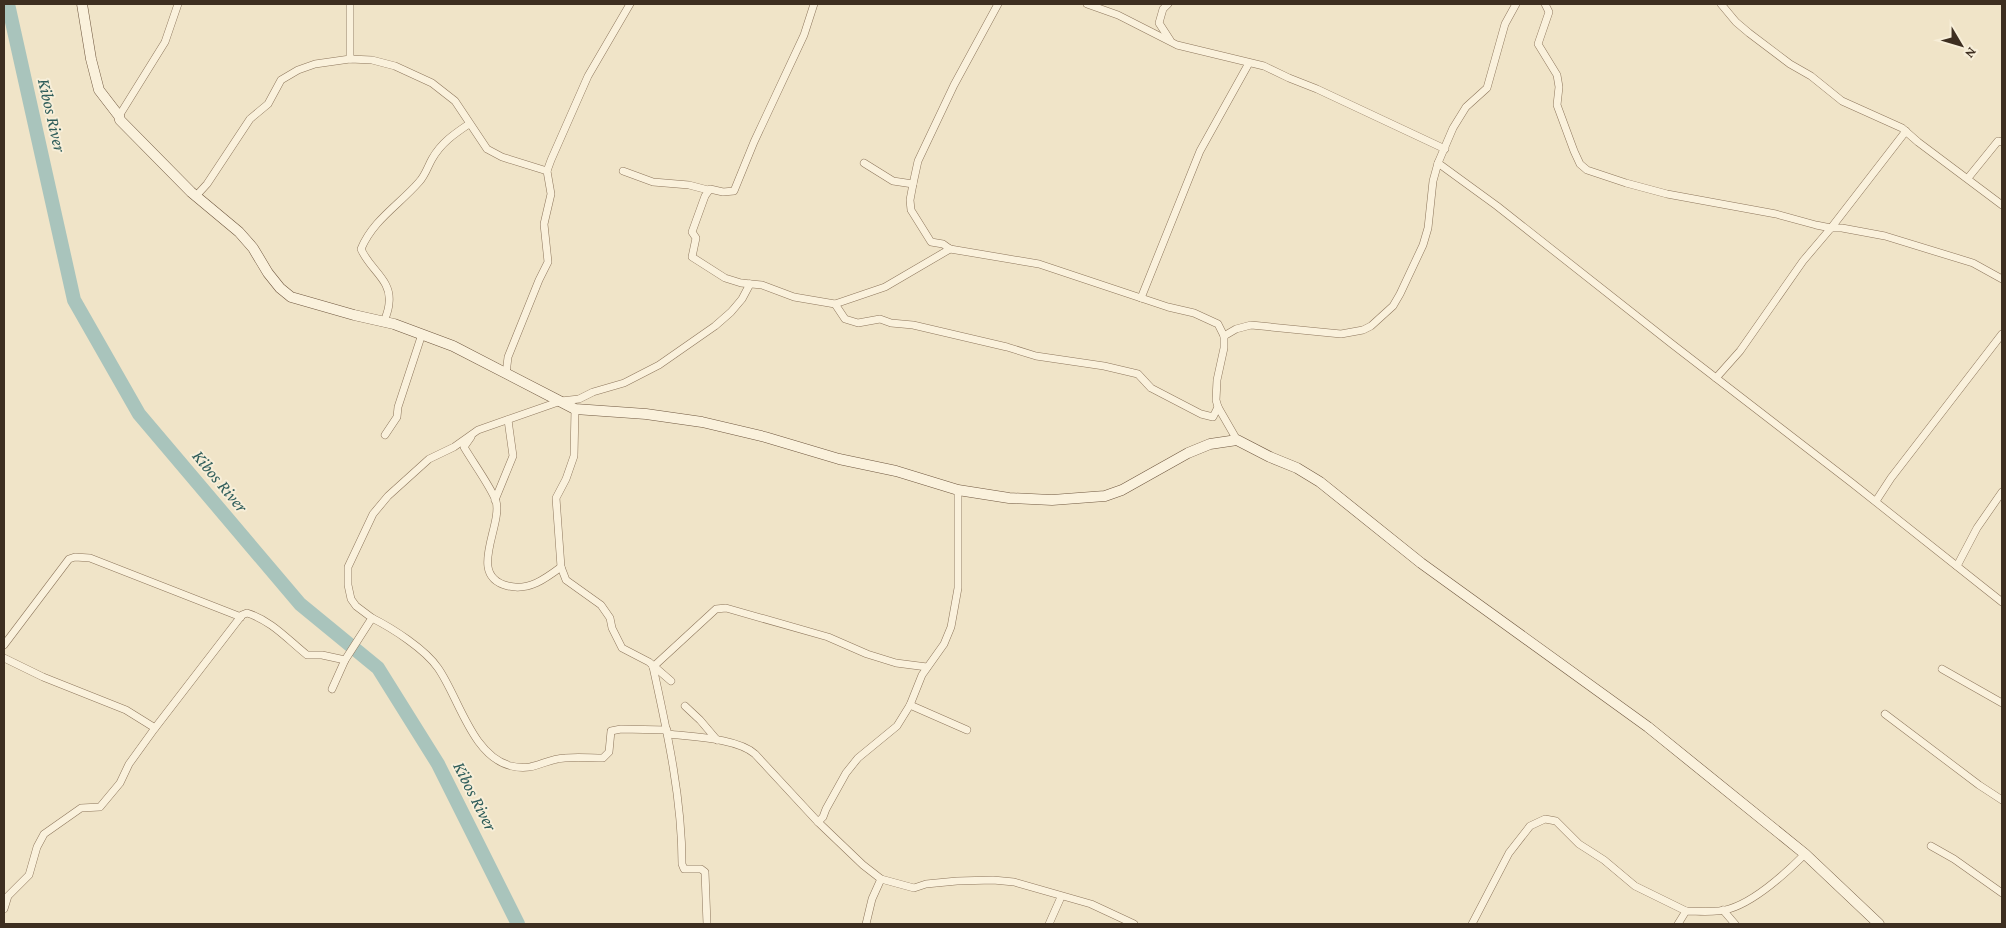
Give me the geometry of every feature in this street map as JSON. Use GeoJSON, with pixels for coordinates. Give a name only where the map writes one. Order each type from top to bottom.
{"type":"FeatureCollection","features":[{"type":"Feature","properties":{"kind":"main road"},"geometry":{"type":"LineString","coordinates":[[82,4],[91,59],[99,90],[120,116],[120,120],[196,196],[239,232],[254,248],[274,280],[291,297],[384,322],[453,346],[575,409],[646,414],[702,422],[765,437],[839,459],[896,471],[958,490],[1009,498],[1052,500],[1105,496],[1122,490],[1188,453],[1210,444],[1237,440],[1270,457],[1298,468],[1320,482],[1421,563],[1648,727],[1805,854],[1879,924]]}},
{"type":"Feature","properties":{"kind":"street"},"geometry":{"type":"LineString","coordinates":[[120,116],[165,42],[178,4]]}},
{"type":"Feature","properties":{"kind":"street"},"geometry":{"type":"LineString","coordinates":[[350,4],[350,59]]}},
{"type":"Feature","properties":{"kind":"street"},"geometry":{"type":"LineString","coordinates":[[506,374],[508,357],[548,262],[544,230],[551,194],[547,171],[554,150],[588,76],[617,23],[630,4]]}},
{"type":"Feature","properties":{"kind":"street"},"geometry":{"type":"LineString","coordinates":[[623,171],[653,182],[689,185],[708,190],[734,191],[754,142],[800,43],[814,4]]}},
{"type":"Feature","properties":{"kind":"street"},"geometry":{"type":"LineString","coordinates":[[998,4],[954,85],[918,161],[910,200],[911,210],[931,242],[943,244],[950,249],[1039,264],[1211,320],[1222,329],[1224,336],[1224,348],[1216,389],[1218,408],[1237,440]]}},
{"type":"Feature","properties":{"kind":"street"},"geometry":{"type":"LineString","coordinates":[[1087,4],[1118,15],[1174,43],[1264,66],[1445,149]]}},
{"type":"Feature","properties":{"kind":"street"},"geometry":{"type":"LineString","coordinates":[[1168,4],[1163,9],[1159,23],[1164,33],[1174,43]]}},
{"type":"Feature","properties":{"kind":"street"},"geometry":{"type":"LineString","coordinates":[[1224,336],[1236,329],[1251,325],[1341,334],[1363,330],[1378,321],[1393,306],[1424,245],[1428,228],[1433,181],[1452,128],[1466,107],[1486,88],[1505,24],[1516,4]]}},
{"type":"Feature","properties":{"kind":"street"},"geometry":{"type":"LineString","coordinates":[[1545,4],[1549,12],[1538,44],[1557,75],[1559,87],[1557,105],[1574,151],[1580,164],[1587,170],[1626,184],[1667,194],[1753,210],[1831,228],[1842,228],[1903,242],[1972,263],[2002,279]]}},
{"type":"Feature","properties":{"kind":"street"},"geometry":{"type":"LineString","coordinates":[[1721,4],[1736,22],[1790,64],[1811,76],[1842,101],[1906,130],[1918,142],[2002,205]]}},
{"type":"Feature","properties":{"kind":"street"},"geometry":{"type":"LineString","coordinates":[[196,196],[250,119],[268,104],[281,80],[298,70],[315,64],[350,59],[372,60],[395,66],[432,83],[455,101],[469,124],[487,149],[493,154],[547,171]]}},
{"type":"Feature","properties":{"kind":"street"},"geometry":{"type":"LineString","coordinates":[[1141,298],[1200,151],[1249,63]]}},
{"type":"Feature","properties":{"kind":"street"},"geometry":{"type":"LineString","coordinates":[[384,322],[389,303],[388,289],[386,282],[369,265],[363,255],[361,249],[366,236],[420,182],[441,146],[451,136],[469,124]]}},
{"type":"Feature","properties":{"kind":"street"},"geometry":{"type":"LineString","coordinates":[[1716,378],[1740,351],[1803,261],[1831,228],[1906,130]]}},
{"type":"Feature","properties":{"kind":"street"},"geometry":{"type":"LineString","coordinates":[[1968,178],[2001,140]]}},
{"type":"Feature","properties":{"kind":"street"},"geometry":{"type":"LineString","coordinates":[[864,163],[893,181],[913,184]]}},
{"type":"Feature","properties":{"kind":"street"},"geometry":{"type":"LineString","coordinates":[[1438,163],[1491,202],[1876,501],[2002,602]]}},
{"type":"Feature","properties":{"kind":"street"},"geometry":{"type":"LineString","coordinates":[[708,190],[692,232],[696,238],[692,257],[724,278],[742,284],[762,285],[794,297],[836,304],[885,287],[950,249]]}},
{"type":"Feature","properties":{"kind":"street"},"geometry":{"type":"LineString","coordinates":[[750,284],[742,299],[731,312],[659,366],[624,383],[593,392],[579,400],[561,401],[472,433],[454,447],[429,459],[388,496],[373,514],[348,568],[348,585],[351,599],[356,606],[372,618],[391,628],[426,655],[438,667],[481,746],[498,761],[510,766],[529,768],[538,767],[549,760],[603,758],[609,752],[609,735],[614,730],[667,732],[740,745],[749,750],[818,822],[863,865],[882,878],[914,888],[926,884],[993,880],[1030,886],[1061,897],[1091,904],[1134,924]]}},
{"type":"Feature","properties":{"kind":"street"},"geometry":{"type":"LineString","coordinates":[[836,304],[844,319],[858,323],[880,319],[891,323],[913,325],[1049,359],[1104,366],[1138,374],[1151,388],[1201,414],[1212,417],[1218,408]]}},
{"type":"Feature","properties":{"kind":"street"},"geometry":{"type":"LineString","coordinates":[[385,435],[397,417],[398,407],[422,334]]}},
{"type":"Feature","properties":{"kind":"street"},"geometry":{"type":"LineString","coordinates":[[1876,501],[1891,478],[2002,334]]}},
{"type":"Feature","properties":{"kind":"street"},"geometry":{"type":"LineString","coordinates":[[575,409],[574,456],[566,479],[556,498],[561,567],[566,580],[601,605],[610,618],[612,628],[622,648],[642,658],[671,681]]}},
{"type":"Feature","properties":{"kind":"street"},"geometry":{"type":"LineString","coordinates":[[495,500],[513,456],[508,420]]}},
{"type":"Feature","properties":{"kind":"street"},"geometry":{"type":"LineString","coordinates":[[472,433],[464,447],[495,500],[498,515],[488,546],[487,558],[490,572],[496,579],[509,586],[534,585],[561,567]]}},
{"type":"Feature","properties":{"kind":"street"},"geometry":{"type":"LineString","coordinates":[[818,822],[823,817],[846,772],[871,746],[889,735],[897,726],[910,705],[926,667],[944,644],[956,606],[959,563],[957,534],[958,490]]}},
{"type":"Feature","properties":{"kind":"street"},"geometry":{"type":"LineString","coordinates":[[1957,566],[1978,528],[2002,492]]}},
{"type":"Feature","properties":{"kind":"street"},"geometry":{"type":"LineString","coordinates":[[4,645],[69,559],[75,557],[90,558],[241,616]]}},
{"type":"Feature","properties":{"kind":"street"},"geometry":{"type":"LineString","coordinates":[[653,667],[716,609],[726,608],[828,637],[867,654],[896,663],[926,667]]}},
{"type":"Feature","properties":{"kind":"street"},"geometry":{"type":"LineString","coordinates":[[4,909],[8,896],[29,875],[44,834],[81,808],[100,807],[106,801],[120,783],[129,764],[155,728],[241,616],[247,612],[265,620],[307,655],[347,657]]}},
{"type":"Feature","properties":{"kind":"street"},"geometry":{"type":"LineString","coordinates":[[332,689],[347,657],[372,618]]}},
{"type":"Feature","properties":{"kind":"street"},"geometry":{"type":"LineString","coordinates":[[4,658],[43,677],[126,710],[155,728]]}},
{"type":"Feature","properties":{"kind":"street"},"geometry":{"type":"LineString","coordinates":[[653,667],[667,732],[677,797],[682,864],[684,868],[701,869],[705,872],[707,924]]}},
{"type":"Feature","properties":{"kind":"street"},"geometry":{"type":"LineString","coordinates":[[1942,669],[2002,703]]}},
{"type":"Feature","properties":{"kind":"street"},"geometry":{"type":"LineString","coordinates":[[910,705],[967,730]]}},
{"type":"Feature","properties":{"kind":"street"},"geometry":{"type":"LineString","coordinates":[[685,706],[717,740]]}},
{"type":"Feature","properties":{"kind":"street"},"geometry":{"type":"LineString","coordinates":[[1885,714],[1979,785],[2002,800]]}},
{"type":"Feature","properties":{"kind":"street"},"geometry":{"type":"LineString","coordinates":[[1472,924],[1510,853],[1530,826],[1545,819],[1556,821],[1579,844],[1604,860],[1635,886],[1686,911],[1730,909],[1748,900],[1781,878],[1805,854]]}},
{"type":"Feature","properties":{"kind":"street"},"geometry":{"type":"LineString","coordinates":[[1931,846],[2002,893]]}},
{"type":"Feature","properties":{"kind":"street"},"geometry":{"type":"LineString","coordinates":[[866,924],[872,899],[882,878]]}},
{"type":"Feature","properties":{"kind":"street"},"geometry":{"type":"LineString","coordinates":[[1050,924],[1061,897]]}},
{"type":"Feature","properties":{"kind":"street"},"geometry":{"type":"LineString","coordinates":[[1723,910],[1735,924]]}},
{"type":"Feature","properties":{"kind":"street"},"geometry":{"type":"LineString","coordinates":[[1678,924],[1686,911]]}},
{"type":"Feature","properties":{"kind":"waterway","name":"Kibos River"},"geometry":{"type":"LineString","coordinates":[[8,4],[74,300],[139,414],[300,604],[378,668],[438,764],[518,924]]}}]}
